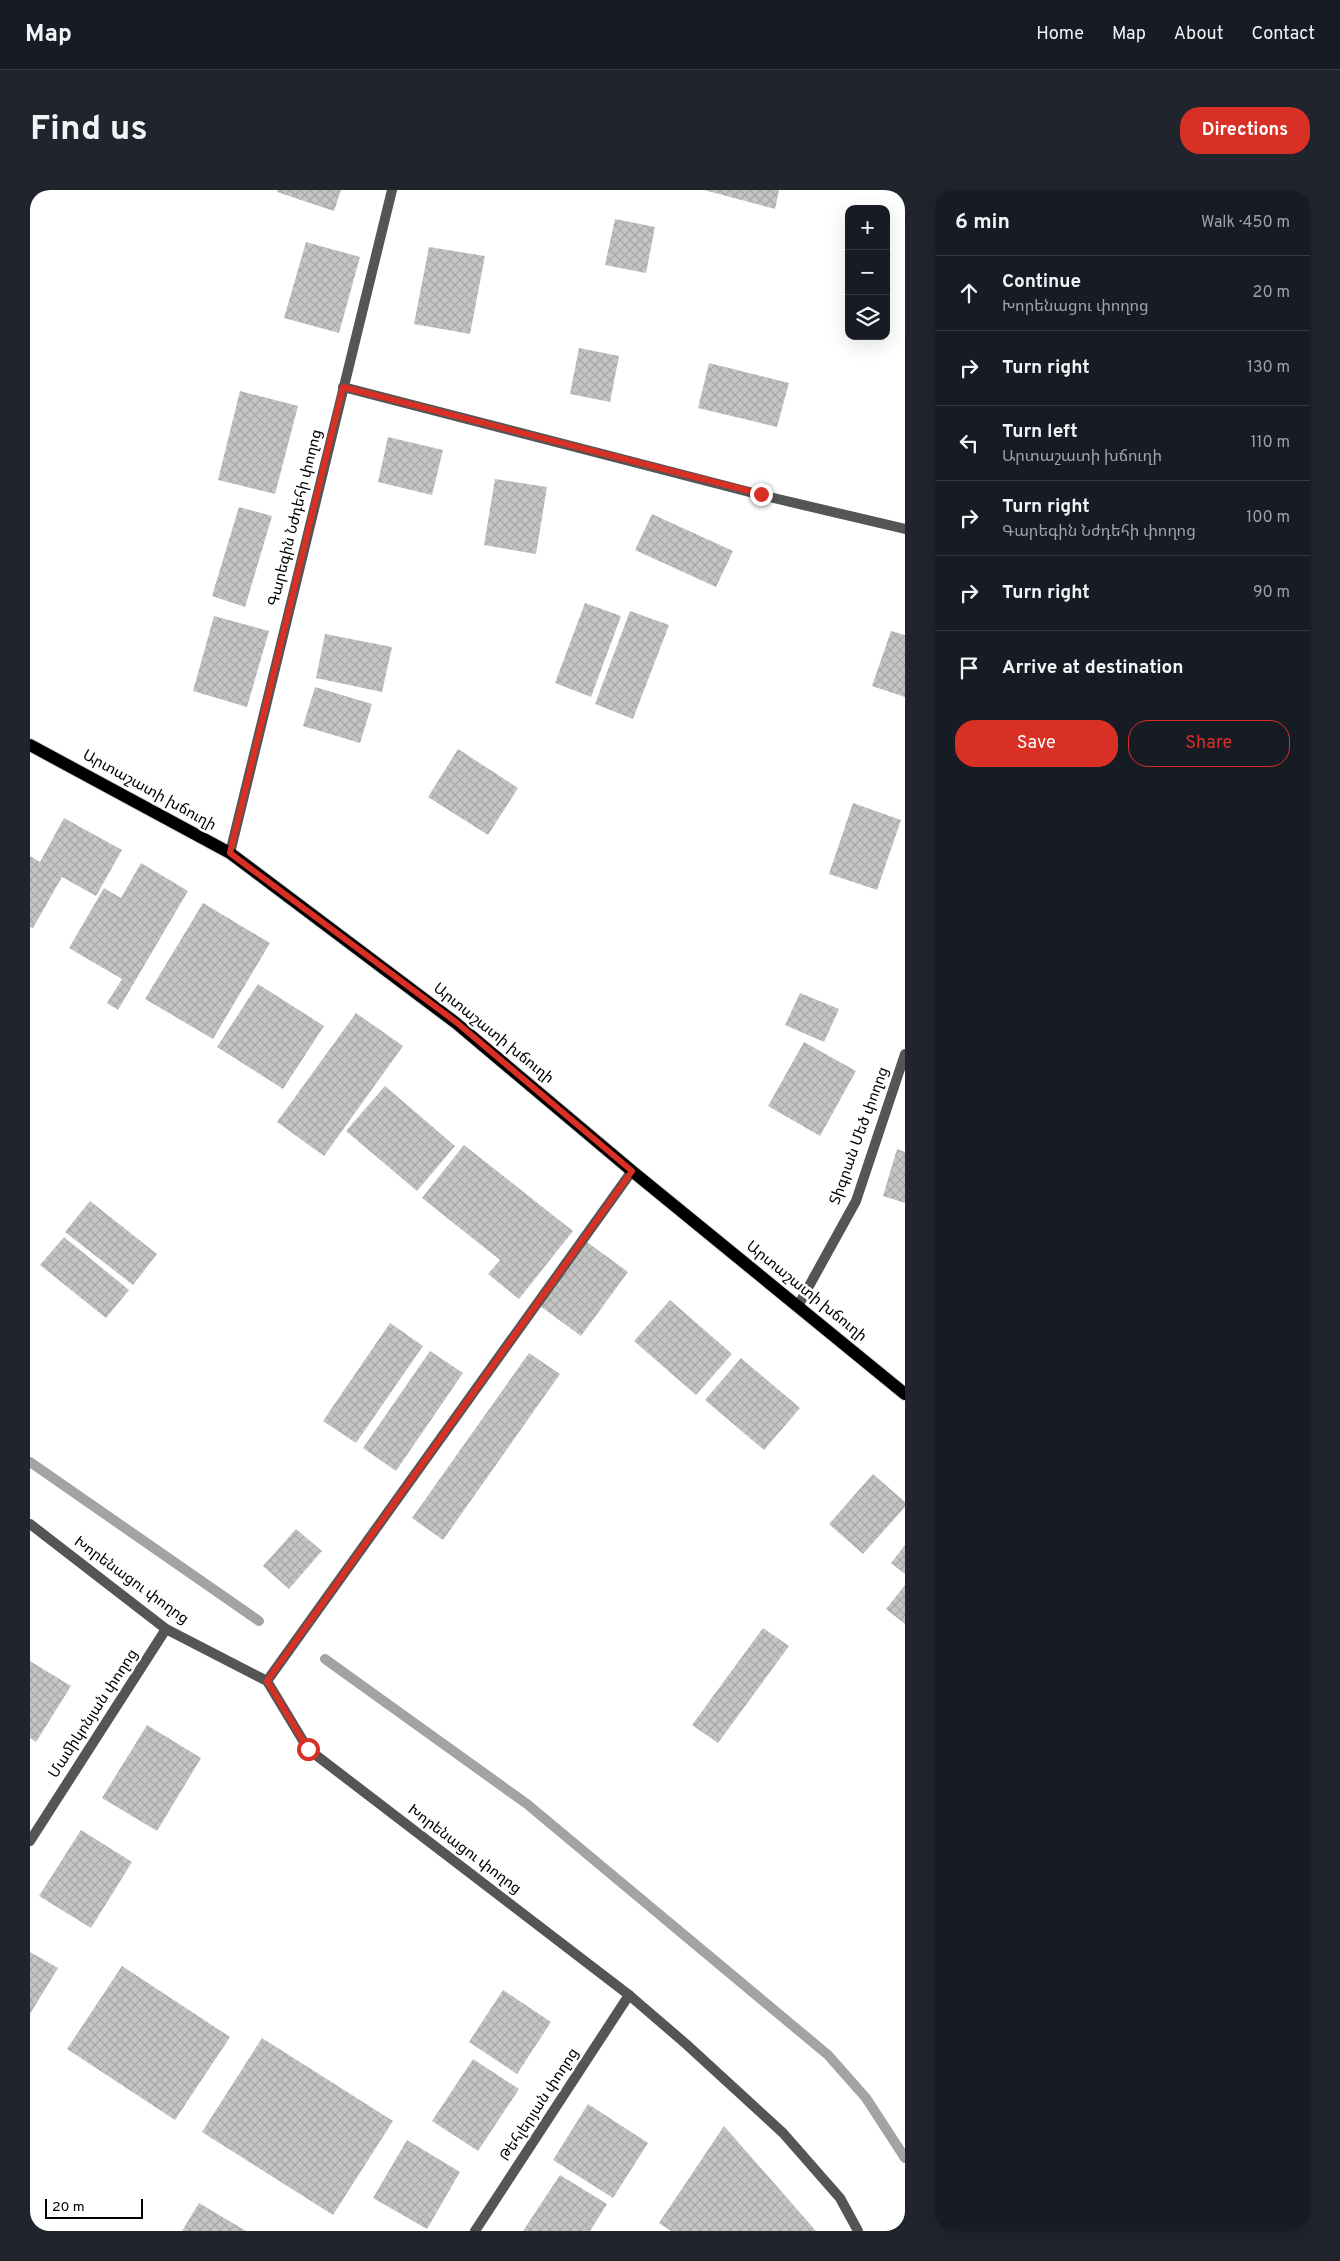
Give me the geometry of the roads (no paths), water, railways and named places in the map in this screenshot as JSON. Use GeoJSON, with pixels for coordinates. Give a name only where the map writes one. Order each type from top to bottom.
{"type":"FeatureCollection","features":[{"type":"Feature","properties":{"kind":"main road","name":"Արտաշատի խճուղի"},"geometry":{"type":"LineString","coordinates":[[30,744],[230,853],[456,1022],[632,1171],[905,1394]]}},
{"type":"Feature","properties":{"kind":"street","name":"Գարեգին Նժդեհի փողոց"},"geometry":{"type":"LineString","coordinates":[[230,853],[392,190]]}},
{"type":"Feature","properties":{"kind":"street"},"geometry":{"type":"LineString","coordinates":[[343,387],[752,492],[905,529]]}},
{"type":"Feature","properties":{"kind":"street","name":"Տիգրան Մեծ փողոց"},"geometry":{"type":"LineString","coordinates":[[798,1306],[856,1201],[905,1054]]}},
{"type":"Feature","properties":{"kind":"street"},"geometry":{"type":"LineString","coordinates":[[267,1681],[632,1171]]}},
{"type":"Feature","properties":{"kind":"street","name":"Խորենացու փողոց"},"geometry":{"type":"LineString","coordinates":[[30,1524],[166,1629],[267,1681],[308,1749],[629,1995],[783,2133],[840,2198],[858,2231]]}},
{"type":"Feature","properties":{"kind":"street","name":"Մամիկոնյան փողոց"},"geometry":{"type":"LineString","coordinates":[[30,1841],[166,1629]]}},
{"type":"Feature","properties":{"kind":"street","name":"Թեհլերյան փողոց"},"geometry":{"type":"LineString","coordinates":[[475,2231],[629,1995]]}},
{"type":"Feature","properties":{"kind":"waterway"},"geometry":{"type":"LineString","coordinates":[[30,1462],[259,1621]]}},
{"type":"Feature","properties":{"kind":"waterway"},"geometry":{"type":"LineString","coordinates":[[325,1659],[527,1804],[828,2055],[866,2098],[905,2158]]}}]}
